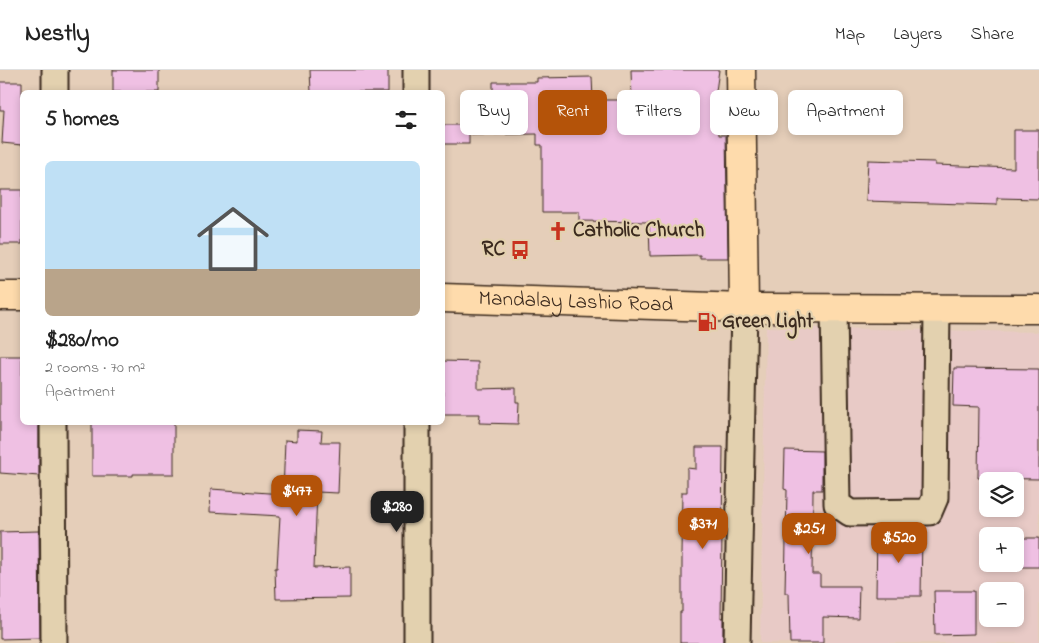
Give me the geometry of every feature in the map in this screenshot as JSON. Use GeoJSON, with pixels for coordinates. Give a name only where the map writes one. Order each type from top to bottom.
{"type":"FeatureCollection","features":[{"type":"Feature","properties":{"kind":"main road"},"geometry":{"type":"LineString","coordinates":[[742,70],[744,308]]}},
{"type":"Feature","properties":{"kind":"main road"},"geometry":{"type":"LineString","coordinates":[[0,296],[20,296]]}},
{"type":"Feature","properties":{"kind":"main road","name":"Mandalay Lashio Road"},"geometry":{"type":"LineString","coordinates":[[445,298],[744,308],[1039,308]]}},
{"type":"Feature","properties":{"kind":"street"},"geometry":{"type":"LineString","coordinates":[[55,70],[55,90]]}},
{"type":"Feature","properties":{"kind":"street"},"geometry":{"type":"LineString","coordinates":[[416,70],[416,90]]}},
{"type":"Feature","properties":{"kind":"street"},"geometry":{"type":"LineString","coordinates":[[737,643],[744,308]]}},
{"type":"Feature","properties":{"kind":"street"},"geometry":{"type":"LineString","coordinates":[[834,308],[837,504],[850,513],[929,512],[935,498],[937,308]]}},
{"type":"Feature","properties":{"kind":"street"},"geometry":{"type":"LineString","coordinates":[[53,425],[54,643]]}},
{"type":"Feature","properties":{"kind":"street"},"geometry":{"type":"LineString","coordinates":[[417,425],[417,643]]}},
{"type":"Feature","properties":{"kind":"shaded area"},"geometry":{"type":"Polygon","coordinates":[[[766,327],[1039,332],[1039,643],[760,643],[766,327]]]}},
{"type":"Feature","properties":{"kind":"building"},"geometry":{"type":"Polygon","coordinates":[[[113,70],[159,70],[159,90],[113,90],[113,70]]]}},
{"type":"Feature","properties":{"kind":"building"},"geometry":{"type":"Polygon","coordinates":[[[310,70],[388,70],[388,90],[311,90],[310,70]]]}},
{"type":"Feature","properties":{"kind":"building"},"geometry":{"type":"Polygon","coordinates":[[[631,70],[719,70],[716,90],[710,90],[710,135],[726,135],[728,258],[700,258],[700,255],[650,256],[649,222],[579,221],[579,212],[542,212],[542,145],[537,145],[537,134],[528,134],[528,90],[493,90],[493,82],[537,82],[537,78],[592,77],[593,90],[538,90],[538,135],[607,135],[607,100],[617,100],[617,135],[700,135],[700,90],[632,90],[631,70]]]}},
{"type":"Feature","properties":{"kind":"building"},"geometry":{"type":"Polygon","coordinates":[[[0,82],[22,82],[22,90],[20,90],[20,145],[2,143],[4,110],[0,110],[0,82]]]}},
{"type":"Feature","properties":{"kind":"building"},"geometry":{"type":"Polygon","coordinates":[[[445,125],[460,125],[460,135],[469,135],[469,144],[445,144],[445,125]]]}},
{"type":"Feature","properties":{"kind":"building"},"geometry":{"type":"Polygon","coordinates":[[[1014,130],[1039,130],[1039,199],[997,198],[997,205],[866,201],[868,160],[935,162],[935,165],[1014,168],[1014,130]]]}},
{"type":"Feature","properties":{"kind":"building"},"geometry":{"type":"Polygon","coordinates":[[[0,190],[20,190],[20,244],[0,244],[0,190]]]}},
{"type":"Feature","properties":{"kind":"building"},"geometry":{"type":"Polygon","coordinates":[[[0,356],[20,356],[20,425],[39,425],[39,476],[0,473],[0,356]]]}},
{"type":"Feature","properties":{"kind":"building"},"geometry":{"type":"Polygon","coordinates":[[[445,361],[478,362],[478,389],[516,388],[516,402],[519,402],[518,424],[479,423],[480,414],[445,414],[445,361]]]}},
{"type":"Feature","properties":{"kind":"building"},"geometry":{"type":"Polygon","coordinates":[[[954,368],[1039,369],[1039,479],[1024,479],[1024,472],[979,472],[978,478],[979,407],[953,406],[954,368]]]}},
{"type":"Feature","properties":{"kind":"building"},"geometry":{"type":"Polygon","coordinates":[[[92,425],[174,425],[174,474],[92,476],[92,425]]]}},
{"type":"Feature","properties":{"kind":"building"},"geometry":{"type":"Polygon","coordinates":[[[297,430],[322,431],[321,442],[340,442],[338,493],[317,492],[314,568],[350,567],[350,598],[276,599],[275,568],[277,568],[280,516],[210,512],[211,489],[283,494],[285,440],[297,441],[297,430]]]}},
{"type":"Feature","properties":{"kind":"building"},"geometry":{"type":"Polygon","coordinates":[[[696,447],[723,447],[721,618],[723,618],[723,643],[680,643],[680,612],[682,612],[682,492],[687,492],[687,468],[696,469],[696,447]]]}},
{"type":"Feature","properties":{"kind":"building"},"geometry":{"type":"Polygon","coordinates":[[[785,450],[822,451],[822,490],[813,490],[812,574],[820,574],[820,586],[859,586],[858,618],[823,617],[823,643],[790,643],[789,593],[785,593],[787,490],[784,489],[785,450]]]}},
{"type":"Feature","properties":{"kind":"building"},"geometry":{"type":"Polygon","coordinates":[[[39,531],[40,638],[0,639],[0,532],[39,531]]]}},
{"type":"Feature","properties":{"kind":"building"},"geometry":{"type":"Polygon","coordinates":[[[877,531],[922,532],[921,596],[876,596],[877,531]]]}},
{"type":"Feature","properties":{"kind":"building"},"geometry":{"type":"Polygon","coordinates":[[[1024,538],[1039,538],[1039,567],[1024,567],[1024,538]]]}},
{"type":"Feature","properties":{"kind":"building"},"geometry":{"type":"Polygon","coordinates":[[[934,591],[974,591],[974,634],[935,635],[934,591]]]}},
{"type":"Feature","properties":{"kind":"place","name":"Catholic Church"},"geometry":{"type":"Point","coordinates":[558,231]}},
{"type":"Feature","properties":{"kind":"place","name":"RC"},"geometry":{"type":"Point","coordinates":[520,250]}},
{"type":"Feature","properties":{"kind":"place","name":"Green Light"},"geometry":{"type":"Point","coordinates":[707,322]}}]}
